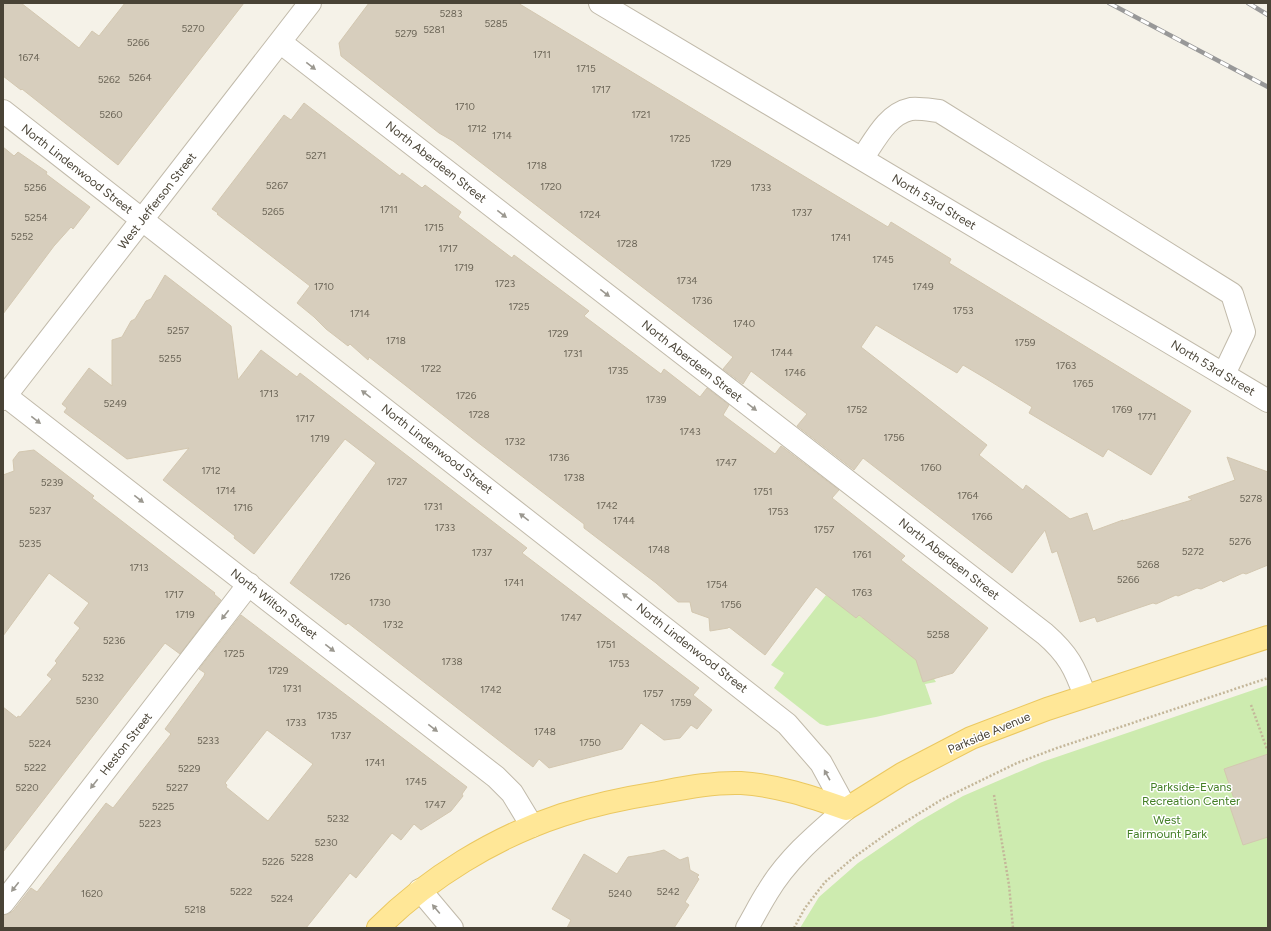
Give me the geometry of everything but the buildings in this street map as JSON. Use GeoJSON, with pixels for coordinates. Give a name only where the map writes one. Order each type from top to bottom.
{"type":"FeatureCollection","features":[{"type":"Feature","properties":{"kind":"main road","name":"Parkside Avenue"},"geometry":{"type":"LineString","coordinates":[[846,809],[902,774],[971,738],[1085,696],[1268,636]]}},
{"type":"Feature","properties":{"kind":"main road"},"geometry":{"type":"LineString","coordinates":[[378,928],[420,890],[470,857],[532,826],[562,815],[632,797],[700,786],[738,783],[753,784],[814,798],[846,809]]}},
{"type":"Feature","properties":{"kind":"street","name":"West Jefferson Street"},"geometry":{"type":"LineString","coordinates":[[4,397],[143,220],[310,3]]}},
{"type":"Feature","properties":{"kind":"street","name":"North 53rd Street"},"geometry":{"type":"LineString","coordinates":[[600,3],[1268,401]]}},
{"type":"Feature","properties":{"kind":"street","name":"North Aberdeen Street"},"geometry":{"type":"LineString","coordinates":[[280,42],[1045,634],[1068,658],[1077,674],[1085,696]]}},
{"type":"Feature","properties":{"kind":"street"},"geometry":{"type":"LineString","coordinates":[[862,159],[883,127],[898,113],[912,109],[939,111],[1232,294],[1244,332],[1224,374]]}},
{"type":"Feature","properties":{"kind":"street","name":"North Lindenwood Street"},"geometry":{"type":"LineString","coordinates":[[3,111],[779,716],[821,763],[846,809]]}},
{"type":"Feature","properties":{"kind":"street","name":"North Wilton Street"},"geometry":{"type":"LineString","coordinates":[[4,397],[249,584],[496,777],[512,793],[532,826]]}},
{"type":"Feature","properties":{"kind":"street","name":"Heston Street"},"geometry":{"type":"LineString","coordinates":[[3,903],[249,584]]}},
{"type":"Feature","properties":{"kind":"street","name":"Parkside Avenue"},"geometry":{"type":"LineString","coordinates":[[747,928],[768,892],[788,864],[816,834],[846,809]]}},
{"type":"Feature","properties":{"kind":"street"},"geometry":{"type":"LineString","coordinates":[[420,890],[452,928]]}},
{"type":"Feature","properties":{"kind":"path"},"geometry":{"type":"LineString","coordinates":[[794,928],[805,908],[825,882],[853,858],[889,832],[941,800],[1017,763],[1268,678]]}},
{"type":"Feature","properties":{"kind":"path"},"geometry":{"type":"LineString","coordinates":[[1252,705],[1267,749]]}},
{"type":"Feature","properties":{"kind":"path"},"geometry":{"type":"LineString","coordinates":[[994,796],[1009,885],[1013,928]]}},
{"type":"Feature","properties":{"kind":"green space"},"geometry":{"type":"Polygon","coordinates":[[[826,595],[917,652],[936,682],[925,684],[932,704],[876,717],[827,726],[820,724],[774,688],[784,673],[771,665],[826,595]]]}},
{"type":"Feature","properties":{"kind":"green space","name":"West Fairmount Park"},"geometry":{"type":"Polygon","coordinates":[[[1268,685],[1268,928],[800,928],[819,897],[858,863],[918,822],[963,796],[1042,762],[1268,685]]]}},
{"type":"Feature","properties":{"kind":"railway"},"geometry":{"type":"LineString","coordinates":[[1109,3],[1268,87]]}},
{"type":"Feature","properties":{"kind":"railway"},"geometry":{"type":"LineString","coordinates":[[1248,3],[1268,15]]}},
{"type":"Feature","properties":{"kind":"park label","name":"Parkside-Evans Recreation Center"},"geometry":{"type":"Point","coordinates":[1191,794]}}]}
